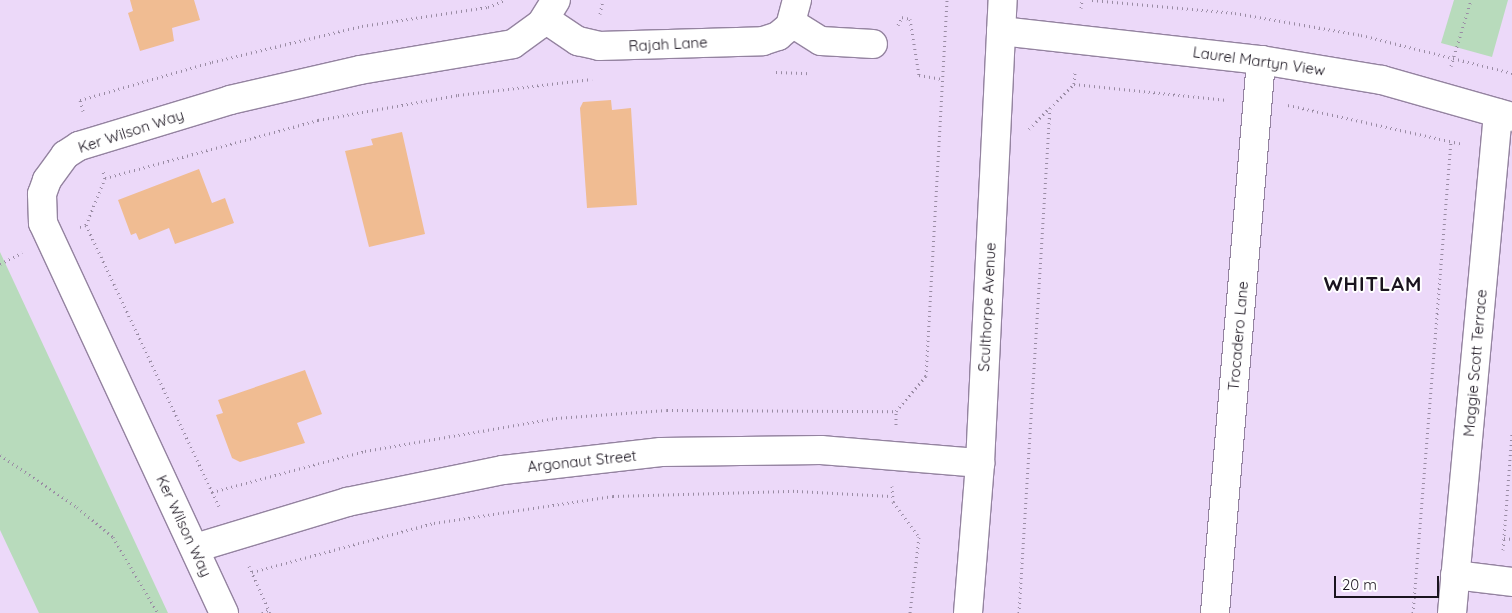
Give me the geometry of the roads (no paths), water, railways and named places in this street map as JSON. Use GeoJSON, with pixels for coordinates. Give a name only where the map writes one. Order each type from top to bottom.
{"type":"FeatureCollection","features":[{"type":"Feature","properties":{"kind":"street","name":"Sculthorpe Avenue"},"geometry":{"type":"LineString","coordinates":[[968,613],[980,463],[1003,0]]}},
{"type":"Feature","properties":{"kind":"street","name":"Rajah Lane"},"geometry":{"type":"LineString","coordinates":[[551,10],[578,41],[599,46],[763,41],[778,36],[794,12],[821,41],[873,44]]}},
{"type":"Feature","properties":{"kind":"street","name":"Ker Wilson Way"},"geometry":{"type":"LineString","coordinates":[[224,613],[43,223],[42,194],[54,167],[65,155],[86,144],[230,100],[360,70],[506,46],[525,37],[551,10]]}},
{"type":"Feature","properties":{"kind":"street","name":"Laurel Martyn View"},"geometry":{"type":"LineString","coordinates":[[1001,30],[1261,60],[1382,80],[1505,115]]}},
{"type":"Feature","properties":{"kind":"street","name":"Trocadero Lane"},"geometry":{"type":"LineString","coordinates":[[1215,613],[1261,60]]}},
{"type":"Feature","properties":{"kind":"street","name":"Maggie Scott Terrace"},"geometry":{"type":"LineString","coordinates":[[1452,613],[1505,115]]}},
{"type":"Feature","properties":{"kind":"street","name":"Argonaut Street"},"geometry":{"type":"LineString","coordinates":[[195,548],[347,502],[503,470],[661,452],[820,450],[980,463]]}},
{"type":"Feature","properties":{"kind":"street"},"geometry":{"type":"LineString","coordinates":[[1455,575],[1512,582]]}},
{"type":"Feature","properties":{"kind":"district","name":"WHITLAM"},"geometry":{"type":"Point","coordinates":[1373,283]}}]}
